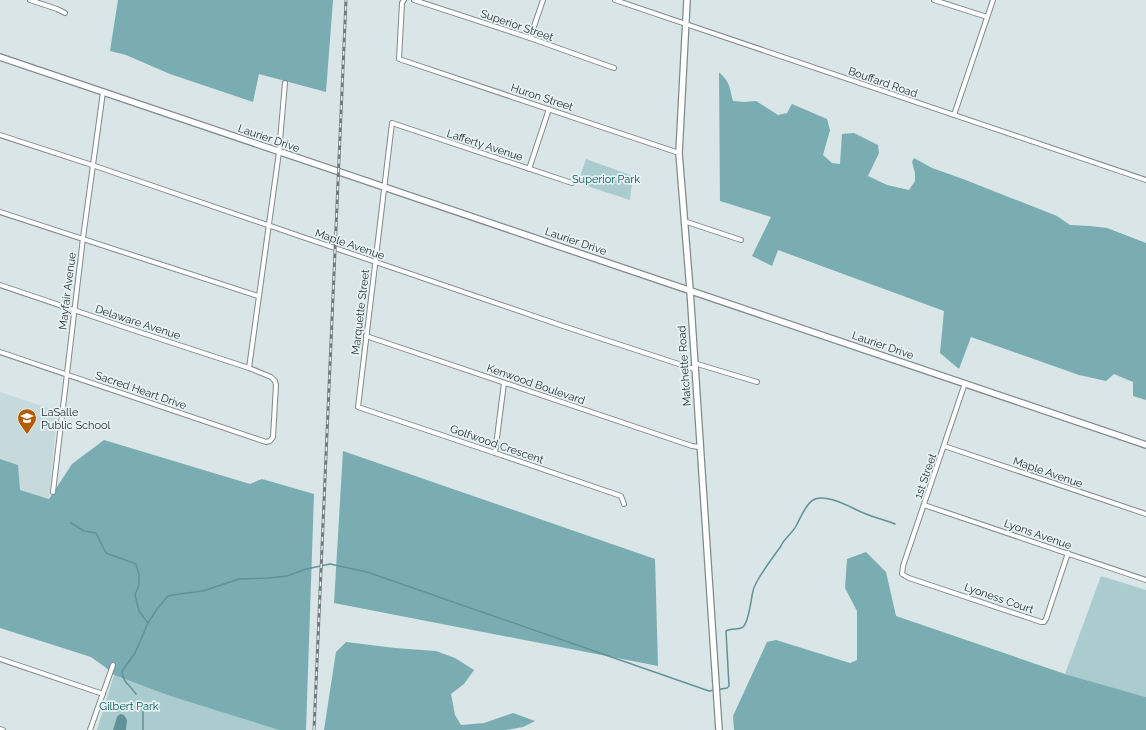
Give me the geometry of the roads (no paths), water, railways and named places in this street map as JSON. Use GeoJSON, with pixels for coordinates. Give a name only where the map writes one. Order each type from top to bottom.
{"type":"FeatureCollection","features":[{"type":"Feature","properties":{"kind":"street"},"geometry":{"type":"LineString","coordinates":[[30,0],[57,9],[64,13]]}},
{"type":"Feature","properties":{"kind":"street","name":"Huron Street"},"geometry":{"type":"LineString","coordinates":[[404,0],[402,3],[399,60],[679,153]]}},
{"type":"Feature","properties":{"kind":"street","name":"Superior Street"},"geometry":{"type":"LineString","coordinates":[[414,0],[530,38],[614,68]]}},
{"type":"Feature","properties":{"kind":"street"},"geometry":{"type":"LineString","coordinates":[[530,38],[543,0]]}},
{"type":"Feature","properties":{"kind":"street","name":"Bouffard Road"},"geometry":{"type":"LineString","coordinates":[[615,0],[1146,180]]}},
{"type":"Feature","properties":{"kind":"street","name":"Matchette Road"},"geometry":{"type":"LineString","coordinates":[[687,0],[679,153],[690,290],[719,730]]}},
{"type":"Feature","properties":{"kind":"street"},"geometry":{"type":"LineString","coordinates":[[934,0],[987,17]]}},
{"type":"Feature","properties":{"kind":"street"},"geometry":{"type":"LineString","coordinates":[[954,115],[993,0]]}},
{"type":"Feature","properties":{"kind":"street","name":"Laurier Drive"},"geometry":{"type":"LineString","coordinates":[[0,57],[1146,445]]}},
{"type":"Feature","properties":{"kind":"street"},"geometry":{"type":"LineString","coordinates":[[249,368],[278,152],[285,83]]}},
{"type":"Feature","properties":{"kind":"street","name":"Mayfair Avenue"},"geometry":{"type":"LineString","coordinates":[[53,492],[66,374],[102,92]]}},
{"type":"Feature","properties":{"kind":"street"},"geometry":{"type":"LineString","coordinates":[[529,169],[549,109]]}},
{"type":"Feature","properties":{"kind":"street","name":"Lafferty Avenue"},"geometry":{"type":"LineString","coordinates":[[392,123],[572,183]]}},
{"type":"Feature","properties":{"kind":"street","name":"Marquette Street"},"geometry":{"type":"LineString","coordinates":[[358,407],[392,123]]}},
{"type":"Feature","properties":{"kind":"street","name":"Maple Avenue"},"geometry":{"type":"LineString","coordinates":[[0,135],[563,326],[694,366],[756,382]]}},
{"type":"Feature","properties":{"kind":"street"},"geometry":{"type":"LineString","coordinates":[[0,212],[258,296]]}},
{"type":"Feature","properties":{"kind":"street"},"geometry":{"type":"LineString","coordinates":[[684,222],[741,240]]}},
{"type":"Feature","properties":{"kind":"street","name":"Delaware Avenue"},"geometry":{"type":"LineString","coordinates":[[0,285],[249,368],[271,377],[275,381],[276,385],[273,436]]}},
{"type":"Feature","properties":{"kind":"street","name":"Kenwood Boulevard"},"geometry":{"type":"LineString","coordinates":[[366,336],[692,446],[700,447]]}},
{"type":"Feature","properties":{"kind":"street","name":"Sacred Heart Drive"},"geometry":{"type":"LineString","coordinates":[[0,352],[266,442],[270,441],[273,436]]}},
{"type":"Feature","properties":{"kind":"street"},"geometry":{"type":"LineString","coordinates":[[495,453],[504,383]]}},
{"type":"Feature","properties":{"kind":"street","name":"1st Street"},"geometry":{"type":"LineString","coordinates":[[902,574],[903,566],[966,383]]}},
{"type":"Feature","properties":{"kind":"street","name":"Golfwood Crescent"},"geometry":{"type":"LineString","coordinates":[[358,407],[621,496],[624,504]]}},
{"type":"Feature","properties":{"kind":"street","name":"Maple Avenue"},"geometry":{"type":"LineString","coordinates":[[944,446],[1146,514]]}},
{"type":"Feature","properties":{"kind":"street","name":"Lyons Avenue"},"geometry":{"type":"LineString","coordinates":[[924,505],[1146,580]]}},
{"type":"Feature","properties":{"kind":"street","name":"Lyoness Court"},"geometry":{"type":"LineString","coordinates":[[902,574],[909,578],[1044,622],[1068,553]]}},
{"type":"Feature","properties":{"kind":"street"},"geometry":{"type":"LineString","coordinates":[[0,659],[103,694]]}},
{"type":"Feature","properties":{"kind":"street"},"geometry":{"type":"LineString","coordinates":[[90,730],[113,665]]}},
{"type":"Feature","properties":{"kind":"waterway"},"geometry":{"type":"LineString","coordinates":[[136,694],[123,678],[122,671],[135,653],[148,623],[168,596],[203,591],[239,579],[287,576],[306,569],[330,564],[367,572],[709,691],[727,688],[729,686],[726,631],[742,628],[745,624],[754,586],[765,568],[794,529],[810,502],[818,498],[825,498],[895,524]]}},
{"type":"Feature","properties":{"kind":"waterway"},"geometry":{"type":"LineString","coordinates":[[71,523],[84,531],[96,533],[106,553],[136,564],[139,575],[139,585],[135,595],[139,611],[148,623]]}},
{"type":"Feature","properties":{"kind":"waterway"},"geometry":{"type":"LineString","coordinates":[[139,701],[143,709],[143,730]]}},
{"type":"Feature","properties":{"kind":"railway"},"geometry":{"type":"LineString","coordinates":[[314,730],[346,0]]}},
{"type":"Feature","properties":{"kind":"place","name":"LaSalle Public School"},"geometry":{"type":"Point","coordinates":[27,435]}},
{"type":"Feature","properties":{"kind":"park label","name":"Superior Park"},"geometry":{"type":"Point","coordinates":[606,179]}},
{"type":"Feature","properties":{"kind":"park label","name":"Gilbert Park"},"geometry":{"type":"Point","coordinates":[129,706]}}]}
